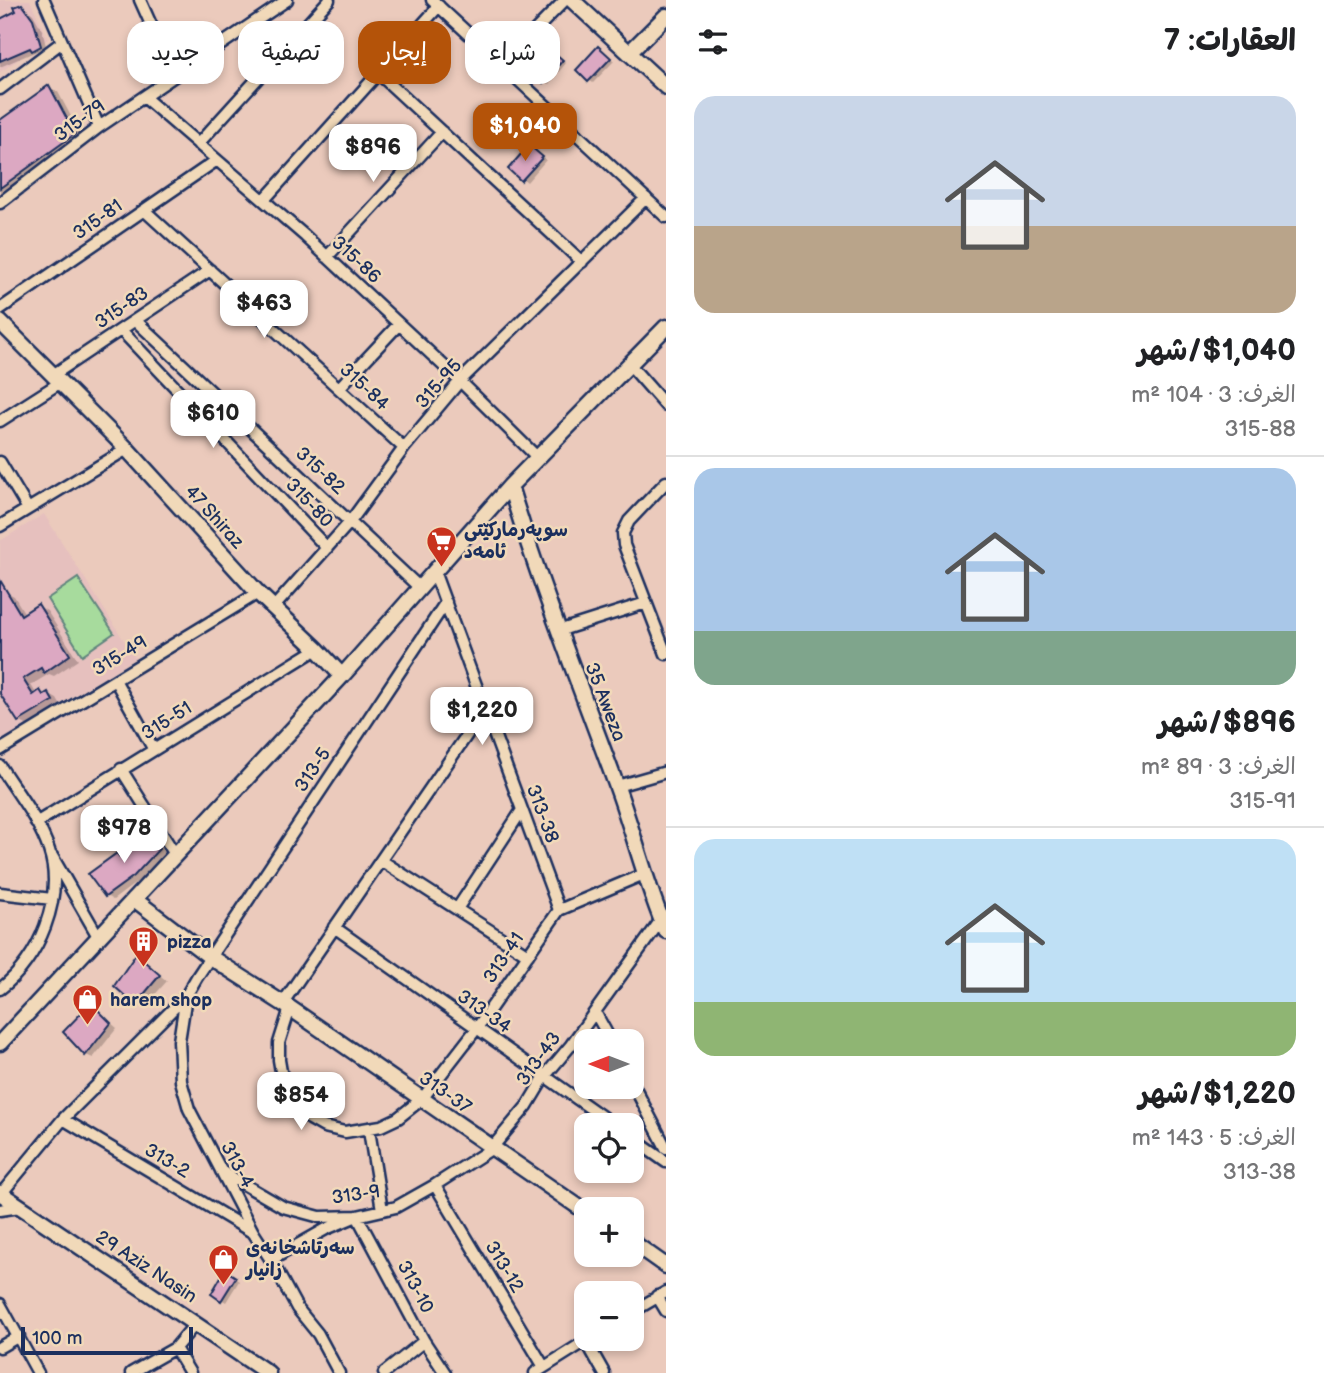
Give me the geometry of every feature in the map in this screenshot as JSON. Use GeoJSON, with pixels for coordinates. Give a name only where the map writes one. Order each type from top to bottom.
{"type":"FeatureCollection","features":[{"type":"Feature","properties":{"kind":"street"},"geometry":{"type":"LineString","coordinates":[[44,0],[100,127]]}},
{"type":"Feature","properties":{"kind":"street"},"geometry":{"type":"LineString","coordinates":[[140,0],[149,21]]}},
{"type":"Feature","properties":{"kind":"street","name":"315-79"},"geometry":{"type":"LineString","coordinates":[[224,42],[287,0]]}},
{"type":"Feature","properties":{"kind":"street"},"geometry":{"type":"LineString","coordinates":[[198,144],[329,0]]}},
{"type":"Feature","properties":{"kind":"street"},"geometry":{"type":"LineString","coordinates":[[544,21],[565,0]]}},
{"type":"Feature","properties":{"kind":"street"},"geometry":{"type":"LineString","coordinates":[[572,0],[666,87]]}},
{"type":"Feature","properties":{"kind":"street"},"geometry":{"type":"LineString","coordinates":[[421,21],[435,3],[465,30]]}},
{"type":"Feature","properties":{"kind":"street"},"geometry":{"type":"LineString","coordinates":[[629,53],[666,16]]}},
{"type":"Feature","properties":{"kind":"street"},"geometry":{"type":"LineString","coordinates":[[0,89],[62,42]]}},
{"type":"Feature","properties":{"kind":"street","name":"315-79"},"geometry":{"type":"LineString","coordinates":[[0,203],[100,127],[163,84]]}},
{"type":"Feature","properties":{"kind":"street"},"geometry":{"type":"LineString","coordinates":[[264,200],[369,84]]}},
{"type":"Feature","properties":{"kind":"street"},"geometry":{"type":"LineString","coordinates":[[389,84],[582,262]]}},
{"type":"Feature","properties":{"kind":"street"},"geometry":{"type":"LineString","coordinates":[[523,84],[666,216]]}},
{"type":"Feature","properties":{"kind":"street","name":"315-86"},"geometry":{"type":"LineString","coordinates":[[144,97],[327,257],[537,457]]}},
{"type":"Feature","properties":{"kind":"street"},"geometry":{"type":"LineString","coordinates":[[327,257],[442,132]]}},
{"type":"Feature","properties":{"kind":"street","name":"315-81"},"geometry":{"type":"LineString","coordinates":[[0,309],[217,160]]}},
{"type":"Feature","properties":{"kind":"street","name":"315-95"},"geometry":{"type":"LineString","coordinates":[[274,607],[350,522],[404,448],[460,381],[646,198]]}},
{"type":"Feature","properties":{"kind":"street","name":"315-84"},"geometry":{"type":"LineString","coordinates":[[144,210],[404,448]]}},
{"type":"Feature","properties":{"kind":"street","name":"315-83"},"geometry":{"type":"LineString","coordinates":[[0,421],[121,330],[210,270]]}},
{"type":"Feature","properties":{"kind":"street","name":"315-82"},"geometry":{"type":"LineString","coordinates":[[135,320],[421,589]]}},
{"type":"Feature","properties":{"kind":"street","name":"47 Shiraz"},"geometry":{"type":"LineString","coordinates":[[0,321],[127,449],[258,593],[342,676]]}},
{"type":"Feature","properties":{"kind":"street"},"geometry":{"type":"LineString","coordinates":[[339,388],[399,324]]}},
{"type":"Feature","properties":{"kind":"street"},"geometry":{"type":"LineString","coordinates":[[0,1043],[342,676],[435,574],[510,486],[666,327]]}},
{"type":"Feature","properties":{"kind":"street","name":"315-80"},"geometry":{"type":"LineString","coordinates":[[121,330],[327,548]]}},
{"type":"Feature","properties":{"kind":"street"},"geometry":{"type":"LineString","coordinates":[[630,365],[666,406]]}},
{"type":"Feature","properties":{"kind":"street"},"geometry":{"type":"LineString","coordinates":[[0,526],[127,449]]}},
{"type":"Feature","properties":{"kind":"street"},"geometry":{"type":"LineString","coordinates":[[0,462],[28,509]]}},
{"type":"Feature","properties":{"kind":"street","name":"35 Aweza"},"geometry":{"type":"LineString","coordinates":[[510,486],[558,631],[617,786],[644,874],[664,925]]}},
{"type":"Feature","properties":{"kind":"street"},"geometry":{"type":"LineString","coordinates":[[664,488],[629,521],[622,533],[666,654]]}},
{"type":"Feature","properties":{"kind":"street","name":"313-38"},"geometry":{"type":"LineString","coordinates":[[435,574],[559,910]]}},
{"type":"Feature","properties":{"kind":"street","name":"315-49"},"geometry":{"type":"LineString","coordinates":[[0,750],[258,593]]}},
{"type":"Feature","properties":{"kind":"street","name":"313-5"},"geometry":{"type":"LineString","coordinates":[[210,957],[446,602]]}},
{"type":"Feature","properties":{"kind":"street"},"geometry":{"type":"LineString","coordinates":[[558,631],[646,603]]}},
{"type":"Feature","properties":{"kind":"street","name":"315-51"},"geometry":{"type":"LineString","coordinates":[[36,823],[317,649]]}},
{"type":"Feature","properties":{"kind":"street"},"geometry":{"type":"LineString","coordinates":[[115,680],[154,750]]}},
{"type":"Feature","properties":{"kind":"street"},"geometry":{"type":"LineString","coordinates":[[382,1210],[369,1130],[345,1132],[324,1127],[294,1106],[284,1089],[279,1043],[286,1006],[334,927],[484,710]]}},
{"type":"Feature","properties":{"kind":"street"},"geometry":{"type":"LineString","coordinates":[[0,766],[36,823],[99,938]]}},
{"type":"Feature","properties":{"kind":"street"},"geometry":{"type":"LineString","coordinates":[[121,769],[176,856]]}},
{"type":"Feature","properties":{"kind":"street"},"geometry":{"type":"LineString","coordinates":[[617,786],[666,772]]}},
{"type":"Feature","properties":{"kind":"street"},"geometry":{"type":"LineString","coordinates":[[457,909],[522,810]]}},
{"type":"Feature","properties":{"kind":"street"},"geometry":{"type":"LineString","coordinates":[[0,989],[36,948],[52,899],[49,851]]}},
{"type":"Feature","properties":{"kind":"street"},"geometry":{"type":"LineString","coordinates":[[382,861],[527,955]]}},
{"type":"Feature","properties":{"kind":"street"},"geometry":{"type":"LineString","coordinates":[[559,910],[644,874]]}},
{"type":"Feature","properties":{"kind":"street"},"geometry":{"type":"LineString","coordinates":[[0,893],[52,899]]}},
{"type":"Feature","properties":{"kind":"street","name":"313-37"},"geometry":{"type":"LineString","coordinates":[[134,899],[210,957],[286,1006],[574,1204]]}},
{"type":"Feature","properties":{"kind":"street","name":"313-41"},"geometry":{"type":"LineString","coordinates":[[369,1130],[398,1118],[422,1099],[477,1028],[559,910]]}},
{"type":"Feature","properties":{"kind":"street","name":"313-43"},"geometry":{"type":"LineString","coordinates":[[491,1149],[527,1106],[545,1076],[664,925]]}},
{"type":"Feature","properties":{"kind":"street","name":"313-34"},"geometry":{"type":"LineString","coordinates":[[334,927],[597,1113]]}},
{"type":"Feature","properties":{"kind":"street","name":"313-4"},"geometry":{"type":"LineString","coordinates":[[210,957],[186,996],[179,1041],[181,1081],[189,1109],[253,1232],[297,1308],[318,1334],[339,1373]]}},
{"type":"Feature","properties":{"kind":"street"},"geometry":{"type":"LineString","coordinates":[[0,1194],[62,1119],[186,996]]}},
{"type":"Feature","properties":{"kind":"street"},"geometry":{"type":"LineString","coordinates":[[595,1012],[604,1029]]}},
{"type":"Feature","properties":{"kind":"street"},"geometry":{"type":"LineString","coordinates":[[641,1099],[666,1148]]}},
{"type":"Feature","properties":{"kind":"street","name":"313-2"},"geometry":{"type":"LineString","coordinates":[[62,1119],[253,1232]]}},
{"type":"Feature","properties":{"kind":"street"},"geometry":{"type":"LineString","coordinates":[[644,1146],[666,1162]]}},
{"type":"Feature","properties":{"kind":"street","name":"313-9"},"geometry":{"type":"LineString","coordinates":[[220,1170],[284,1208],[320,1217],[357,1216],[396,1207],[491,1149]]}},
{"type":"Feature","properties":{"kind":"street","name":"313-12"},"geometry":{"type":"LineString","coordinates":[[435,1185],[540,1370]]}},
{"type":"Feature","properties":{"kind":"street","name":"29 Aziz Nasin"},"geometry":{"type":"LineString","coordinates":[[0,1194],[268,1373]]}},
{"type":"Feature","properties":{"kind":"street"},"geometry":{"type":"LineString","coordinates":[[0,1210],[21,1207]]}},
{"type":"Feature","properties":{"kind":"street"},"geometry":{"type":"LineString","coordinates":[[271,1260],[326,1229],[357,1216]]}},
{"type":"Feature","properties":{"kind":"street","name":"313-10"},"geometry":{"type":"LineString","coordinates":[[357,1216],[424,1341],[445,1373]]}},
{"type":"Feature","properties":{"kind":"street"},"geometry":{"type":"LineString","coordinates":[[644,1250],[666,1266]]}},
{"type":"Feature","properties":{"kind":"street"},"geometry":{"type":"LineString","coordinates":[[644,1305],[661,1294],[666,1311]]}},
{"type":"Feature","properties":{"kind":"street"},"geometry":{"type":"LineString","coordinates":[[0,1304],[38,1373]]}},
{"type":"Feature","properties":{"kind":"street"},"geometry":{"type":"LineString","coordinates":[[131,1373],[175,1348],[196,1323]]}},
{"type":"Feature","properties":{"kind":"street"},"geometry":{"type":"LineString","coordinates":[[0,1347],[19,1336]]}},
{"type":"Feature","properties":{"kind":"street"},"geometry":{"type":"LineString","coordinates":[[384,1373],[424,1341]]}},
{"type":"Feature","properties":{"kind":"street"},"geometry":{"type":"LineString","coordinates":[[175,1348],[190,1373]]}},
{"type":"Feature","properties":{"kind":"street"},"geometry":{"type":"LineString","coordinates":[[540,1370],[574,1348]]}},
{"type":"Feature","properties":{"kind":"street"},"geometry":{"type":"LineString","coordinates":[[593,1351],[604,1373]]}},
{"type":"Feature","properties":{"kind":"shaded area"},"geometry":{"type":"Polygon","coordinates":[[[0,0],[30,0],[48,39],[0,72],[0,0]]]}},
{"type":"Feature","properties":{"kind":"shaded area"},"geometry":{"type":"Polygon","coordinates":[[[44,514],[135,658],[0,741],[0,541],[44,514]]]}},
{"type":"Feature","properties":{"kind":"green space"},"geometry":{"type":"Polygon","coordinates":[[[78,578],[114,633],[82,655],[47,599],[78,578]]]}},
{"type":"Feature","properties":{"kind":"building"},"geometry":{"type":"Polygon","coordinates":[[[22,4],[33,19],[41,46],[0,61],[0,19],[16,11],[14,7],[22,4]]]}},
{"type":"Feature","properties":{"kind":"building"},"geometry":{"type":"Polygon","coordinates":[[[598,46],[611,58],[588,82],[576,70],[598,46]]]}},
{"type":"Feature","properties":{"kind":"building"},"geometry":{"type":"Polygon","coordinates":[[[49,85],[75,134],[0,188],[0,120],[49,85]]]}},
{"type":"Feature","properties":{"kind":"building"},"geometry":{"type":"Polygon","coordinates":[[[537,108],[550,119],[529,145],[516,134],[537,108]]]}},
{"type":"Feature","properties":{"kind":"building"},"geometry":{"type":"Polygon","coordinates":[[[529,145],[543,157],[521,181],[508,169],[529,145]]]}},
{"type":"Feature","properties":{"kind":"building"},"geometry":{"type":"Polygon","coordinates":[[[0,580],[21,615],[38,604],[70,655],[44,673],[41,668],[23,679],[33,695],[40,690],[43,695],[48,692],[53,701],[18,722],[0,694],[0,580]]]}},
{"type":"Feature","properties":{"kind":"building"},"geometry":{"type":"Polygon","coordinates":[[[146,832],[159,849],[134,876],[105,897],[88,874],[117,853],[119,856],[146,832]]]}},
{"type":"Feature","properties":{"kind":"building"},"geometry":{"type":"Polygon","coordinates":[[[136,954],[160,975],[135,1005],[114,986],[136,954]]]}},
{"type":"Feature","properties":{"kind":"building","name":"harem shop"},"geometry":{"type":"Polygon","coordinates":[[[91,1003],[111,1023],[85,1056],[63,1032],[91,1003]]]}},
{"type":"Feature","properties":{"kind":"building","name":"سەرتاشخانەی زانیار"},"geometry":{"type":"Polygon","coordinates":[[[225,1270],[236,1277],[221,1301],[211,1294],[225,1270]]]}},
{"type":"Feature","properties":{"kind":"place","name":"سوپەرمارکێتی ئامەد"},"geometry":{"type":"Point","coordinates":[441,568]}},
{"type":"Feature","properties":{"kind":"place","name":"pizza"},"geometry":{"type":"Point","coordinates":[144,969]}},
{"type":"Feature","properties":{"kind":"place","name":"harem shop"},"geometry":{"type":"Point","coordinates":[87,1027]}},
{"type":"Feature","properties":{"kind":"place","name":"سەرتاشخانەی زانیار"},"geometry":{"type":"Point","coordinates":[223,1286]}}]}
